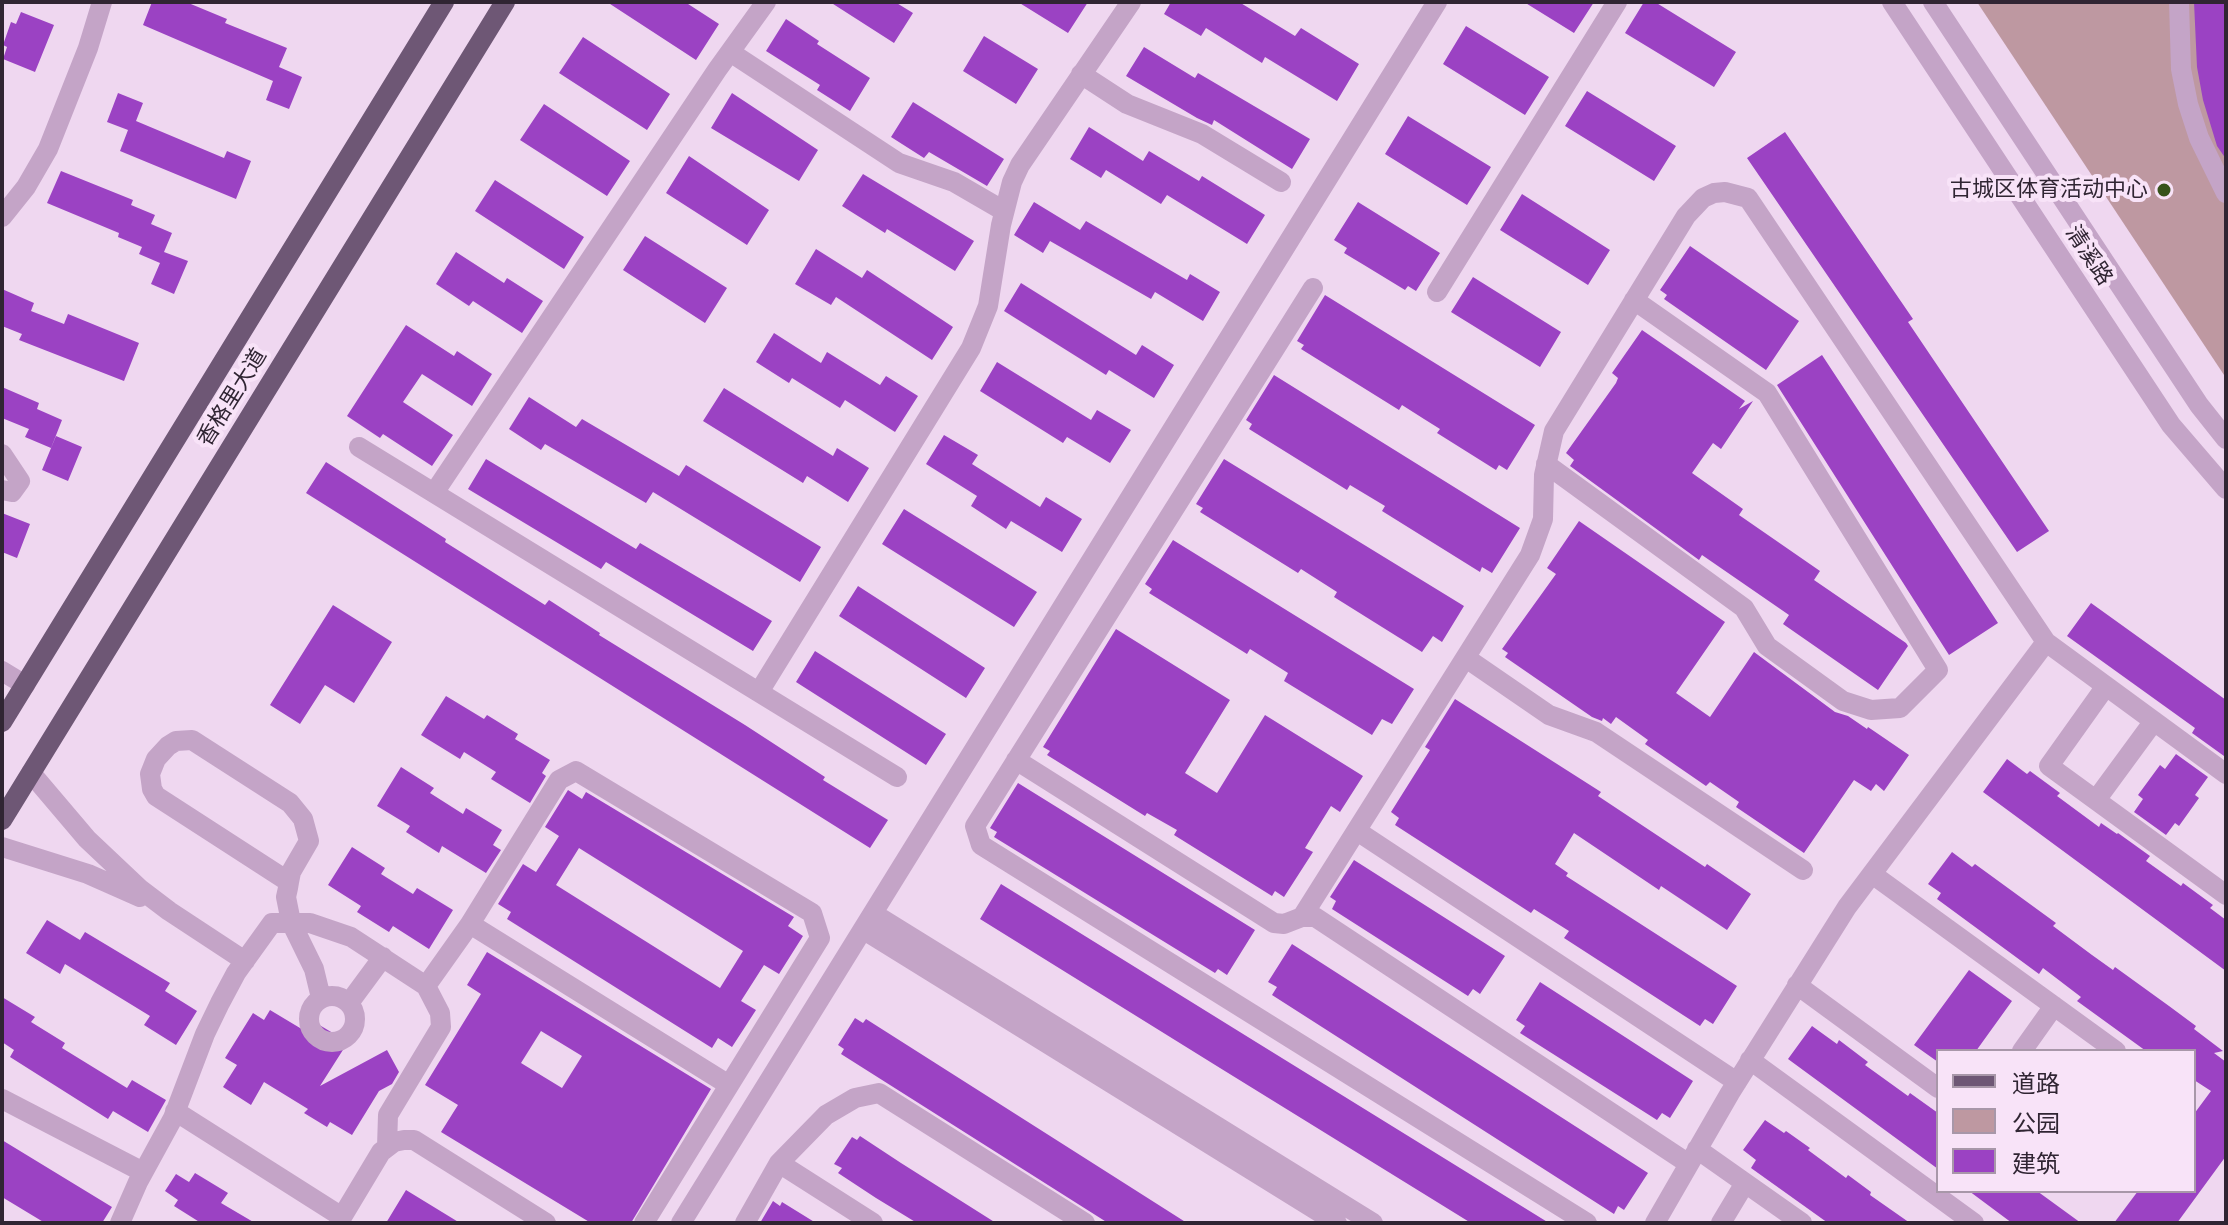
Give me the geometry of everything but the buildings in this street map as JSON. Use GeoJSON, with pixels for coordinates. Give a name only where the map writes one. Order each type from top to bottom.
{"type":"FeatureCollection","features":[{"type":"Feature","properties":{"kind":"main road","name":"香格里大道"},"geometry":{"type":"LineString","coordinates":[[2,722],[444,2]]}},
{"type":"Feature","properties":{"kind":"main road","name":"香格里大道"},"geometry":{"type":"LineString","coordinates":[[2,820],[505,2]]}},
{"type":"Feature","properties":{"kind":"street"},"geometry":{"type":"LineString","coordinates":[[2,217],[26,187],[48,149],[88,48],[102,2]]}},
{"type":"Feature","properties":{"kind":"street"},"geometry":{"type":"LineString","coordinates":[[434,493],[766,2]]}},
{"type":"Feature","properties":{"kind":"street"},"geometry":{"type":"LineString","coordinates":[[759,692],[971,348],[988,306],[1004,211],[1020,165],[1131,2]]}},
{"type":"Feature","properties":{"kind":"street"},"geometry":{"type":"LineString","coordinates":[[681,1223],[1437,2]]}},
{"type":"Feature","properties":{"kind":"street"},"geometry":{"type":"LineString","coordinates":[[1437,292],[1617,2]]}},
{"type":"Feature","properties":{"kind":"street","name":"清溪路"},"geometry":{"type":"LineString","coordinates":[[1892,2],[2171,425],[2226,489]]}},
{"type":"Feature","properties":{"kind":"street","name":"清溪路"},"geometry":{"type":"LineString","coordinates":[[1933,2],[2222,423]]}},
{"type":"Feature","properties":{"kind":"street"},"geometry":{"type":"LineString","coordinates":[[2179,2],[2181,69],[2188,104],[2199,138],[2226,193]]}},
{"type":"Feature","properties":{"kind":"street"},"geometry":{"type":"LineString","coordinates":[[730,52],[899,163],[954,182],[1004,211]]}},
{"type":"Feature","properties":{"kind":"street"},"geometry":{"type":"LineString","coordinates":[[1081,74],[1127,104],[1202,134],[1281,182]]}},
{"type":"Feature","properties":{"kind":"street"},"geometry":{"type":"LineString","coordinates":[[1302,917],[1530,555],[1543,519],[1546,464],[1554,431],[1693,206],[1714,193],[1737,193],[1748,198],[2046,642],[2226,774]]}},
{"type":"Feature","properties":{"kind":"street"},"geometry":{"type":"LineString","coordinates":[[1313,288],[975,826],[981,845],[1587,1223]]}},
{"type":"Feature","properties":{"kind":"street"},"geometry":{"type":"LineString","coordinates":[[1546,464],[1744,608],[1767,646],[1843,701],[1871,710],[1900,708],[1938,670],[1767,393],[1634,300]]}},
{"type":"Feature","properties":{"kind":"street"},"geometry":{"type":"LineString","coordinates":[[359,447],[897,777]]}},
{"type":"Feature","properties":{"kind":"street"},"geometry":{"type":"LineString","coordinates":[[2,454],[20,481],[12,492],[2,490]]}},
{"type":"Feature","properties":{"kind":"street"},"geometry":{"type":"LineString","coordinates":[[1655,1223],[1750,1060],[1847,907],[2046,642]]}},
{"type":"Feature","properties":{"kind":"street"},"geometry":{"type":"LineString","coordinates":[[1466,658],[1549,715],[1596,732],[1803,870]]}},
{"type":"Feature","properties":{"kind":"street"},"geometry":{"type":"LineString","coordinates":[[2,671],[25,685]]}},
{"type":"Feature","properties":{"kind":"street"},"geometry":{"type":"LineString","coordinates":[[2106,686],[2049,766],[2226,895]]}},
{"type":"Feature","properties":{"kind":"street"},"geometry":{"type":"LineString","coordinates":[[2096,800],[2154,721]]}},
{"type":"Feature","properties":{"kind":"street"},"geometry":{"type":"LineString","coordinates":[[289,882],[156,796],[150,782],[152,766],[168,746],[176,741],[192,740],[298,810],[309,841],[291,872],[289,882],[286,897],[291,922],[314,969],[321,998]]}},
{"type":"Feature","properties":{"kind":"street"},"geometry":{"type":"LineString","coordinates":[[1016,760],[1274,923],[1284,924],[1302,917],[1315,917],[1693,1156],[1745,1183],[1793,1220]]}},
{"type":"Feature","properties":{"kind":"street"},"geometry":{"type":"LineString","coordinates":[[426,986],[470,924],[559,780],[576,771],[812,913],[820,938],[644,1223]]}},
{"type":"Feature","properties":{"kind":"street"},"geometry":{"type":"LineString","coordinates":[[31,773],[87,839],[131,881],[169,911],[245,961]]}},
{"type":"Feature","properties":{"kind":"street"},"geometry":{"type":"LineString","coordinates":[[1357,831],[1737,1082]]}},
{"type":"Feature","properties":{"kind":"street"},"geometry":{"type":"LineString","coordinates":[[2,847],[88,874],[169,911]]}},
{"type":"Feature","properties":{"kind":"street"},"geometry":{"type":"LineString","coordinates":[[1872,874],[2113,1049]]}},
{"type":"Feature","properties":{"kind":"street"},"geometry":{"type":"LineString","coordinates":[[120,1223],[143,1172],[164,1138],[205,1034],[245,961],[272,923],[291,922],[331,929],[351,937],[426,986],[440,1013],[441,1027],[388,1115],[387,1147]]}},
{"type":"Feature","properties":{"kind":"street"},"geometry":{"type":"LineString","coordinates":[[869,922],[1337,1223]]}},
{"type":"Feature","properties":{"kind":"street"},"geometry":{"type":"LineString","coordinates":[[869,922],[1373,1223]]}},
{"type":"Feature","properties":{"kind":"street"},"geometry":{"type":"LineString","coordinates":[[470,924],[729,1085]]}},
{"type":"Feature","properties":{"kind":"street"},"geometry":{"type":"LineString","coordinates":[[349,1003],[383,957]]}},
{"type":"Feature","properties":{"kind":"street"},"geometry":{"type":"LineString","coordinates":[[1797,985],[1936,1087]]}},
{"type":"Feature","properties":{"kind":"street"},"geometry":{"type":"LineString","coordinates":[[331,995],[341,997],[355,1012],[352,1032],[345,1039],[326,1042],[317,1037],[308,1021],[310,1009],[321,998],[331,995]]}},
{"type":"Feature","properties":{"kind":"street"},"geometry":{"type":"LineString","coordinates":[[2023,1049],[2054,1006]]}},
{"type":"Feature","properties":{"kind":"street"},"geometry":{"type":"LineString","coordinates":[[1750,1060],[1974,1223]]}},
{"type":"Feature","properties":{"kind":"street"},"geometry":{"type":"LineString","coordinates":[[745,1223],[779,1163],[826,1115],[855,1098],[879,1093],[1085,1223]]}},
{"type":"Feature","properties":{"kind":"street"},"geometry":{"type":"LineString","coordinates":[[2,1099],[143,1172]]}},
{"type":"Feature","properties":{"kind":"street"},"geometry":{"type":"LineString","coordinates":[[175,1111],[346,1220],[381,1152],[404,1140],[414,1140],[546,1223]]}},
{"type":"Feature","properties":{"kind":"street"},"geometry":{"type":"LineString","coordinates":[[779,1163],[873,1223]]}},
{"type":"Feature","properties":{"kind":"street"},"geometry":{"type":"LineString","coordinates":[[1721,1223],[1745,1183]]}},
{"type":"Feature","properties":{"kind":"green space","name":"古城区体育活动中心"},"geometry":{"type":"Polygon","coordinates":[[[1977,2],[2226,2],[2226,378],[1977,2]]]}},
{"type":"Feature","properties":{"kind":"place","name":"古城区体育活动中心"},"geometry":{"type":"Point","coordinates":[2164,190]}}]}
